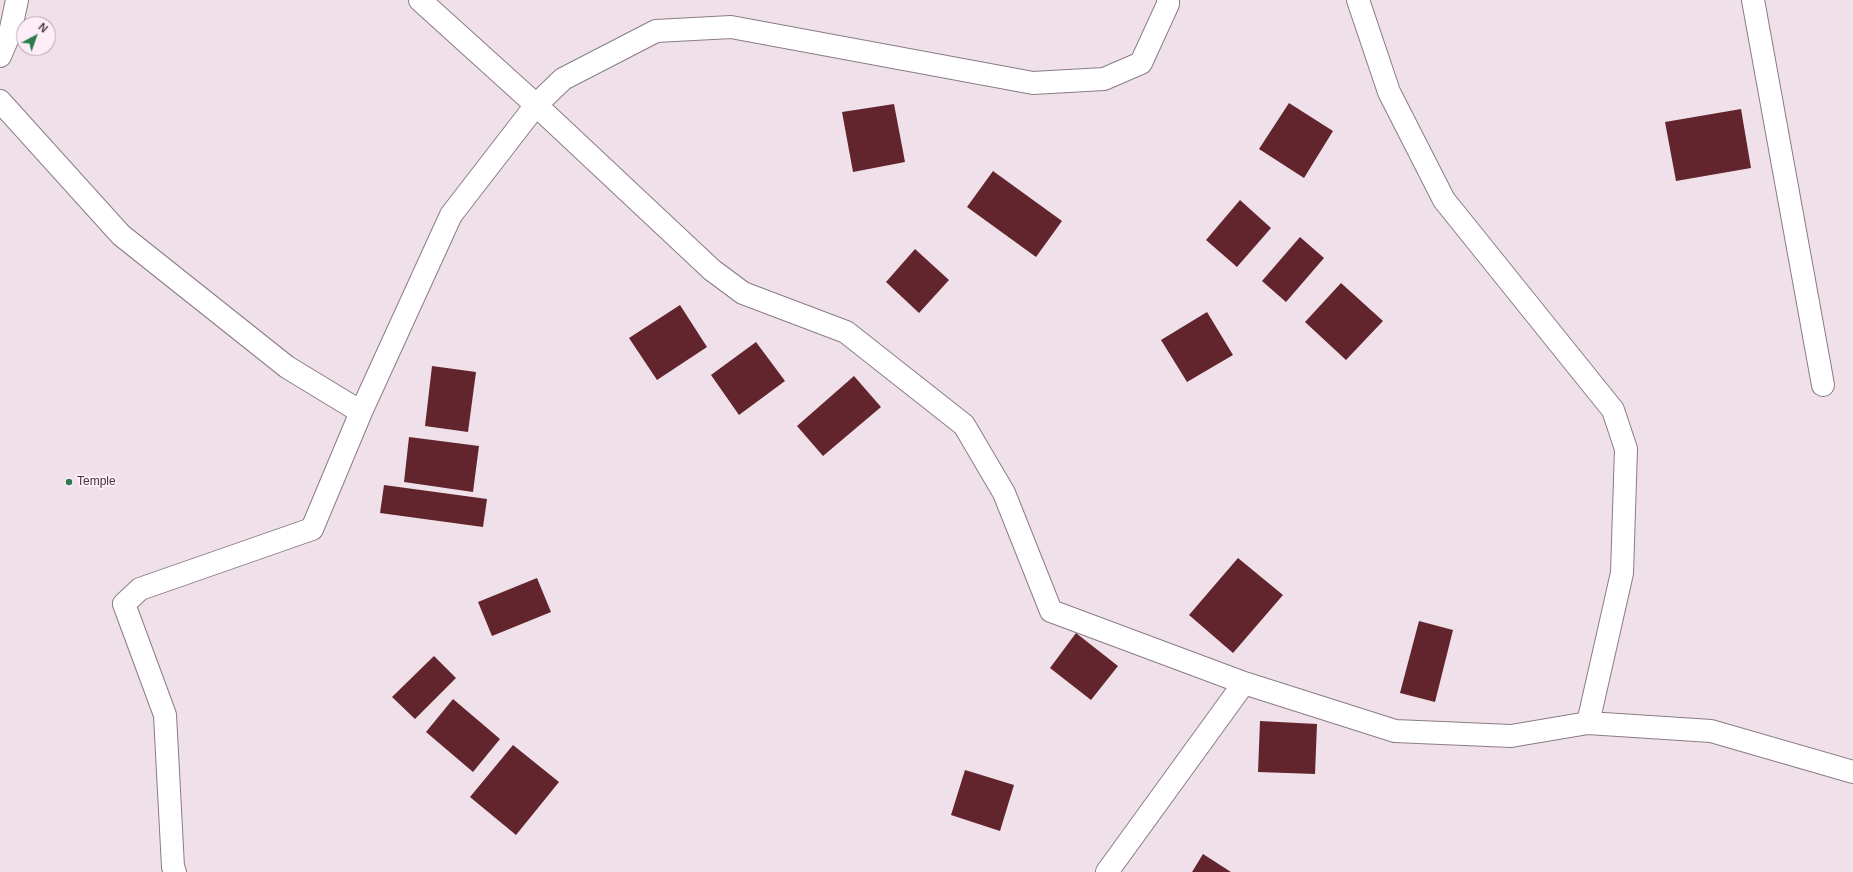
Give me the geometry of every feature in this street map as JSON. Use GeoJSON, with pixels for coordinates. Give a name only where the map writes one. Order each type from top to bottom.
{"type":"FeatureCollection","features":[{"type":"Feature","properties":{"kind":"street"},"geometry":{"type":"LineString","coordinates":[[0,56],[10,33],[17,0]]}},
{"type":"Feature","properties":{"kind":"street"},"geometry":{"type":"LineString","coordinates":[[420,0],[536,105],[712,270],[743,293],[846,332],[964,425],[1004,493],[1051,611],[1244,683],[1395,731],[1511,736],[1588,723],[1712,731],[1853,772]]}},
{"type":"Feature","properties":{"kind":"street"},"geometry":{"type":"LineString","coordinates":[[175,872],[173,867],[165,715],[124,604],[140,589],[312,530],[361,412],[451,215],[536,105],[563,79],[656,31],[731,27],[1033,84],[1104,79],[1141,63],[1168,4],[1168,0]]}},
{"type":"Feature","properties":{"kind":"street"},"geometry":{"type":"LineString","coordinates":[[1358,0],[1389,92],[1444,200],[1613,410],[1626,449],[1622,573],[1588,723]]}},
{"type":"Feature","properties":{"kind":"street"},"geometry":{"type":"LineString","coordinates":[[1753,0],[1823,385]]}},
{"type":"Feature","properties":{"kind":"street"},"geometry":{"type":"LineString","coordinates":[[0,101],[121,235],[287,367],[361,412]]}},
{"type":"Feature","properties":{"kind":"street"},"geometry":{"type":"LineString","coordinates":[[1108,872],[1244,683]]}},
{"type":"Feature","properties":{"kind":"building"},"geometry":{"type":"Polygon","coordinates":[[[1289,103],[1333,131],[1304,178],[1259,149],[1289,103]]]}},
{"type":"Feature","properties":{"kind":"building"},"geometry":{"type":"Polygon","coordinates":[[[894,104],[905,162],[853,172],[842,112],[894,104]]]}},
{"type":"Feature","properties":{"kind":"building"},"geometry":{"type":"Polygon","coordinates":[[[1741,109],[1751,168],[1676,181],[1665,122],[1741,109]]]}},
{"type":"Feature","properties":{"kind":"building"},"geometry":{"type":"Polygon","coordinates":[[[993,171],[1062,221],[1036,257],[967,207],[993,171]]]}},
{"type":"Feature","properties":{"kind":"building"},"geometry":{"type":"Polygon","coordinates":[[[1240,200],[1271,228],[1237,267],[1206,240],[1240,200]]]}},
{"type":"Feature","properties":{"kind":"building"},"geometry":{"type":"Polygon","coordinates":[[[1300,237],[1324,258],[1286,302],[1262,281],[1300,237]]]}},
{"type":"Feature","properties":{"kind":"building"},"geometry":{"type":"Polygon","coordinates":[[[915,249],[949,280],[919,313],[886,282],[915,249]]]}},
{"type":"Feature","properties":{"kind":"building"},"geometry":{"type":"Polygon","coordinates":[[[1341,283],[1383,321],[1346,360],[1305,322],[1341,283]]]}},
{"type":"Feature","properties":{"kind":"building"},"geometry":{"type":"Polygon","coordinates":[[[680,305],[707,347],[657,380],[629,338],[680,305]]]}},
{"type":"Feature","properties":{"kind":"building"},"geometry":{"type":"Polygon","coordinates":[[[1207,312],[1233,355],[1187,382],[1161,340],[1207,312]]]}},
{"type":"Feature","properties":{"kind":"building"},"geometry":{"type":"Polygon","coordinates":[[[756,342],[785,381],[739,415],[711,375],[756,342]]]}},
{"type":"Feature","properties":{"kind":"building"},"geometry":{"type":"Polygon","coordinates":[[[432,366],[476,372],[468,432],[425,426],[432,366]]]}},
{"type":"Feature","properties":{"kind":"building"},"geometry":{"type":"Polygon","coordinates":[[[854,376],[881,407],[823,456],[797,426],[854,376]]]}},
{"type":"Feature","properties":{"kind":"building"},"geometry":{"type":"Polygon","coordinates":[[[409,437],[479,446],[473,492],[404,482],[409,437]]]}},
{"type":"Feature","properties":{"kind":"building"},"geometry":{"type":"Polygon","coordinates":[[[384,485],[487,499],[483,527],[380,513],[384,485]]]}},
{"type":"Feature","properties":{"kind":"building"},"geometry":{"type":"Polygon","coordinates":[[[1238,558],[1283,595],[1233,653],[1189,615],[1238,558]]]}},
{"type":"Feature","properties":{"kind":"building"},"geometry":{"type":"Polygon","coordinates":[[[537,578],[551,612],[492,636],[478,602],[537,578]]]}},
{"type":"Feature","properties":{"kind":"building"},"geometry":{"type":"Polygon","coordinates":[[[1419,621],[1453,630],[1435,702],[1400,693],[1419,621]]]}},
{"type":"Feature","properties":{"kind":"building"},"geometry":{"type":"Polygon","coordinates":[[[1076,633],[1118,666],[1091,700],[1050,668],[1076,633]]]}},
{"type":"Feature","properties":{"kind":"building"},"geometry":{"type":"Polygon","coordinates":[[[434,656],[456,678],[415,719],[392,697],[434,656]]]}},
{"type":"Feature","properties":{"kind":"building"},"geometry":{"type":"Polygon","coordinates":[[[453,699],[500,739],[473,772],[426,732],[453,699]]]}},
{"type":"Feature","properties":{"kind":"building"},"geometry":{"type":"Polygon","coordinates":[[[1260,721],[1317,724],[1315,774],[1258,772],[1260,721]]]}},
{"type":"Feature","properties":{"kind":"building"},"geometry":{"type":"Polygon","coordinates":[[[513,745],[559,782],[516,835],[470,797],[513,745]]]}},
{"type":"Feature","properties":{"kind":"building"},"geometry":{"type":"Polygon","coordinates":[[[965,770],[1014,785],[1000,831],[951,815],[965,770]]]}},
{"type":"Feature","properties":{"kind":"building"},"geometry":{"type":"Polygon","coordinates":[[[1203,854],[1231,872],[1192,872],[1203,854]]]}},
{"type":"Feature","properties":{"kind":"place","name":"Temple"},"geometry":{"type":"Point","coordinates":[69,482]}}]}
